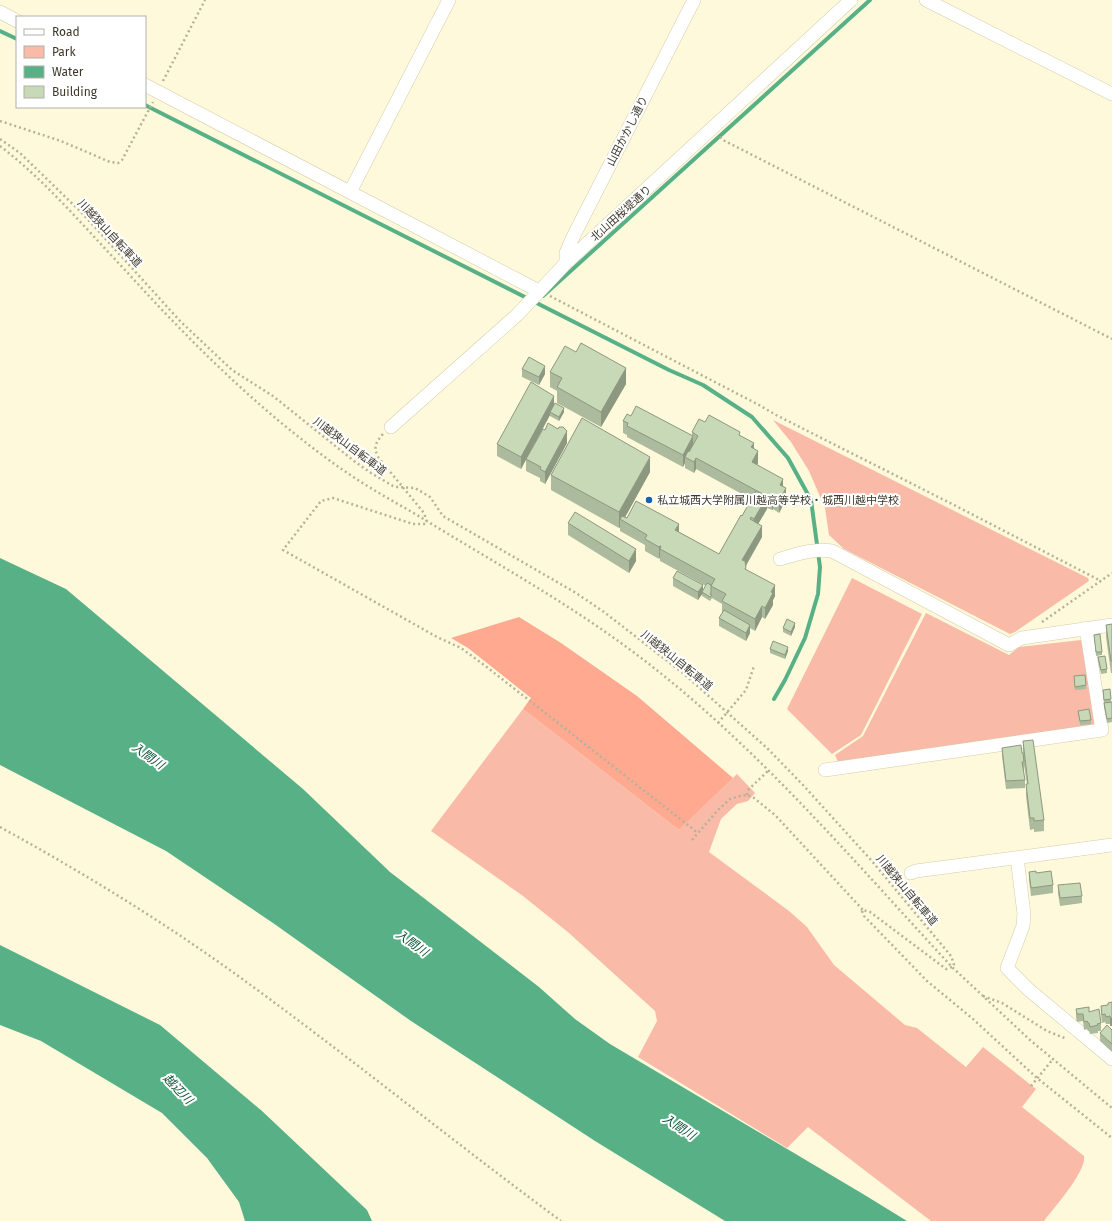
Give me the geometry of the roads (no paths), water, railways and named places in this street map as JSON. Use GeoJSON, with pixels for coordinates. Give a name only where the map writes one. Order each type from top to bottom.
{"type":"FeatureCollection","features":[{"type":"Feature","properties":{"kind":"street"},"geometry":{"type":"LineString","coordinates":[[350,192],[449,0]]}},
{"type":"Feature","properties":{"kind":"street","name":"山田かかし通り"},"geometry":{"type":"LineString","coordinates":[[566,263],[566,253],[572,239],[694,0]]}},
{"type":"Feature","properties":{"kind":"street","name":"北山田桜堤通り"},"geometry":{"type":"LineString","coordinates":[[391,427],[517,315],[566,263],[852,0]]}},
{"type":"Feature","properties":{"kind":"street"},"geometry":{"type":"LineString","coordinates":[[926,0],[1112,94]]}},
{"type":"Feature","properties":{"kind":"street"},"geometry":{"type":"LineString","coordinates":[[0,12],[16,20]]}},
{"type":"Feature","properties":{"kind":"street"},"geometry":{"type":"LineString","coordinates":[[146,86],[156,96],[350,192],[539,291]]}},
{"type":"Feature","properties":{"kind":"street"},"geometry":{"type":"LineString","coordinates":[[780,559],[803,552],[830,551],[1009,645],[1022,638],[1112,625]]}},
{"type":"Feature","properties":{"kind":"street"},"geometry":{"type":"LineString","coordinates":[[825,770],[1102,730],[1086,628]]}},
{"type":"Feature","properties":{"kind":"street"},"geometry":{"type":"LineString","coordinates":[[911,873],[916,871],[1112,845]]}},
{"type":"Feature","properties":{"kind":"street"},"geometry":{"type":"LineString","coordinates":[[1018,858],[1024,914],[1023,926],[1007,968],[1029,990],[1112,1059]]}},
{"type":"Feature","properties":{"kind":"water","name":"入間川"},"geometry":{"type":"Polygon","coordinates":[[[0,558],[66,589],[303,789],[390,872],[539,987],[575,1019],[610,1044],[907,1221],[725,1221],[595,1141],[411,1021],[273,923],[166,851],[0,765],[0,558]]]}},
{"type":"Feature","properties":{"kind":"water","name":"越辺川"},"geometry":{"type":"Polygon","coordinates":[[[0,945],[160,1025],[262,1111],[367,1210],[372,1221],[245,1221],[239,1202],[207,1158],[162,1113],[41,1041],[0,1025],[0,945]]]}},
{"type":"Feature","properties":{"kind":"waterway"},"geometry":{"type":"LineString","coordinates":[[543,296],[870,0]]}},
{"type":"Feature","properties":{"kind":"waterway"},"geometry":{"type":"LineString","coordinates":[[0,31],[16,39]]}},
{"type":"Feature","properties":{"kind":"waterway"},"geometry":{"type":"LineString","coordinates":[[146,106],[669,370],[703,385],[752,417],[788,458],[811,500],[820,567],[818,594],[805,638],[774,699]]}},
{"type":"Feature","properties":{"kind":"place","name":"私立城西大学附属川越高等学校・城西川越中学校"},"geometry":{"type":"Point","coordinates":[649,500]}}]}
